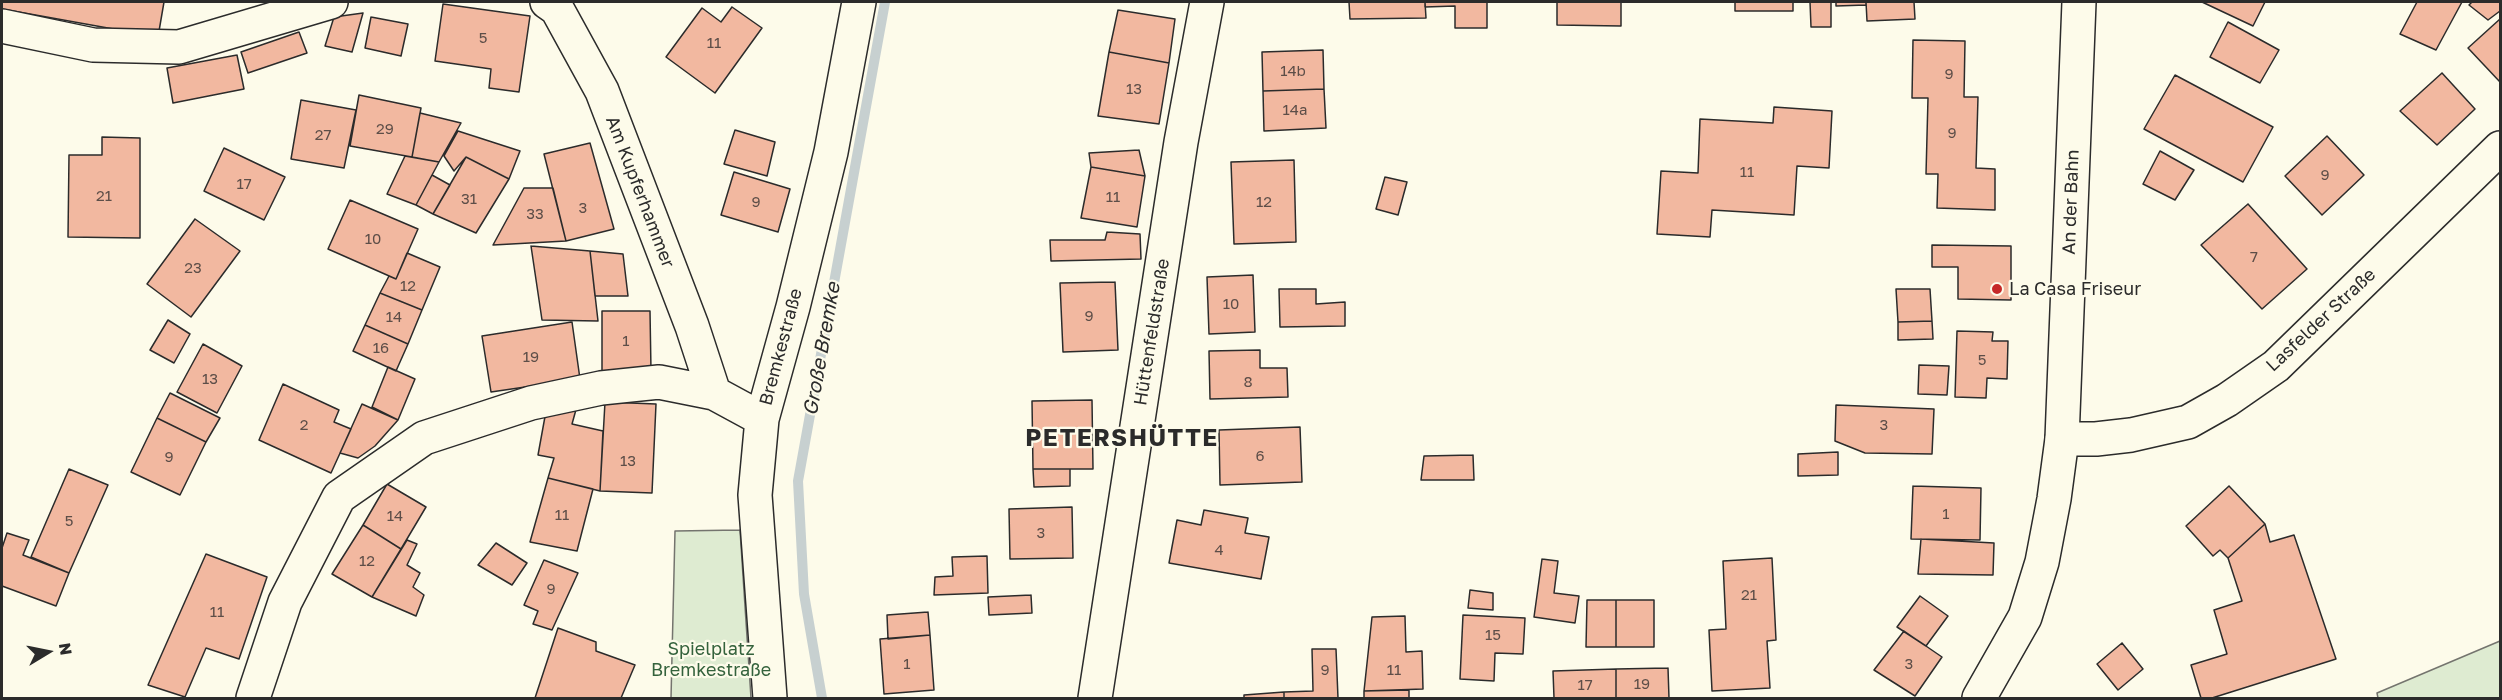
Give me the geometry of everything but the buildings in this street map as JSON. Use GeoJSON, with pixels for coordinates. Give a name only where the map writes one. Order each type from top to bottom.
{"type":"FeatureCollection","features":[{"type":"Feature","properties":{"kind":"street"},"geometry":{"type":"LineString","coordinates":[[2,26],[93,45],[179,47],[331,2]]}},
{"type":"Feature","properties":{"kind":"street","name":"Am Kupferhammer"},"geometry":{"type":"LineString","coordinates":[[547,2],[557,9],[602,92],[692,326],[714,393]]}},
{"type":"Feature","properties":{"kind":"street","name":"Bremkestraße"},"geometry":{"type":"LineString","coordinates":[[770,699],[755,495],[762,419],[793,307],[831,152],[859,2]]}},
{"type":"Feature","properties":{"kind":"street","name":"Hüttenfeldstraße"},"geometry":{"type":"LineString","coordinates":[[1095,699],[1181,142],[1207,2]]}},
{"type":"Feature","properties":{"kind":"street","name":"An der Bahn"},"geometry":{"type":"LineString","coordinates":[[2062,439],[2079,2]]}},
{"type":"Feature","properties":{"kind":"street","name":"Lasfelder Straße"},"geometry":{"type":"LineString","coordinates":[[2062,439],[2096,439],[2131,435],[2188,422],[2227,400],[2276,366],[2500,148]]}},
{"type":"Feature","properties":{"kind":"street"},"geometry":{"type":"LineString","coordinates":[[253,699],[285,602],[339,497],[424,438],[520,406],[600,388],[659,382],[714,393],[762,419]]}},
{"type":"Feature","properties":{"kind":"street"},"geometry":{"type":"LineString","coordinates":[[1978,699],[2025,617],[2042,562],[2062,439]]}},
{"type":"Feature","properties":{"kind":"green space","name":"Spielplatz Bremkestraße"},"geometry":{"type":"Polygon","coordinates":[[[740,530],[751,698],[671,698],[675,531],[740,530]]]}},
{"type":"Feature","properties":{"kind":"green space"},"geometry":{"type":"Polygon","coordinates":[[[2500,641],[2500,698],[2378,698],[2377,693],[2500,641]]]}},
{"type":"Feature","properties":{"kind":"waterway","name":"Große Bremke"},"geometry":{"type":"LineString","coordinates":[[822,698],[804,594],[798,481],[885,2]]}},
{"type":"Feature","properties":{"kind":"place","name":"La Casa Friseur"},"geometry":{"type":"Point","coordinates":[1997,289]}},
{"type":"Feature","properties":{"kind":"district","name":"PETERSHÜTTE"},"geometry":{"type":"Point","coordinates":[1122,438]}}]}
